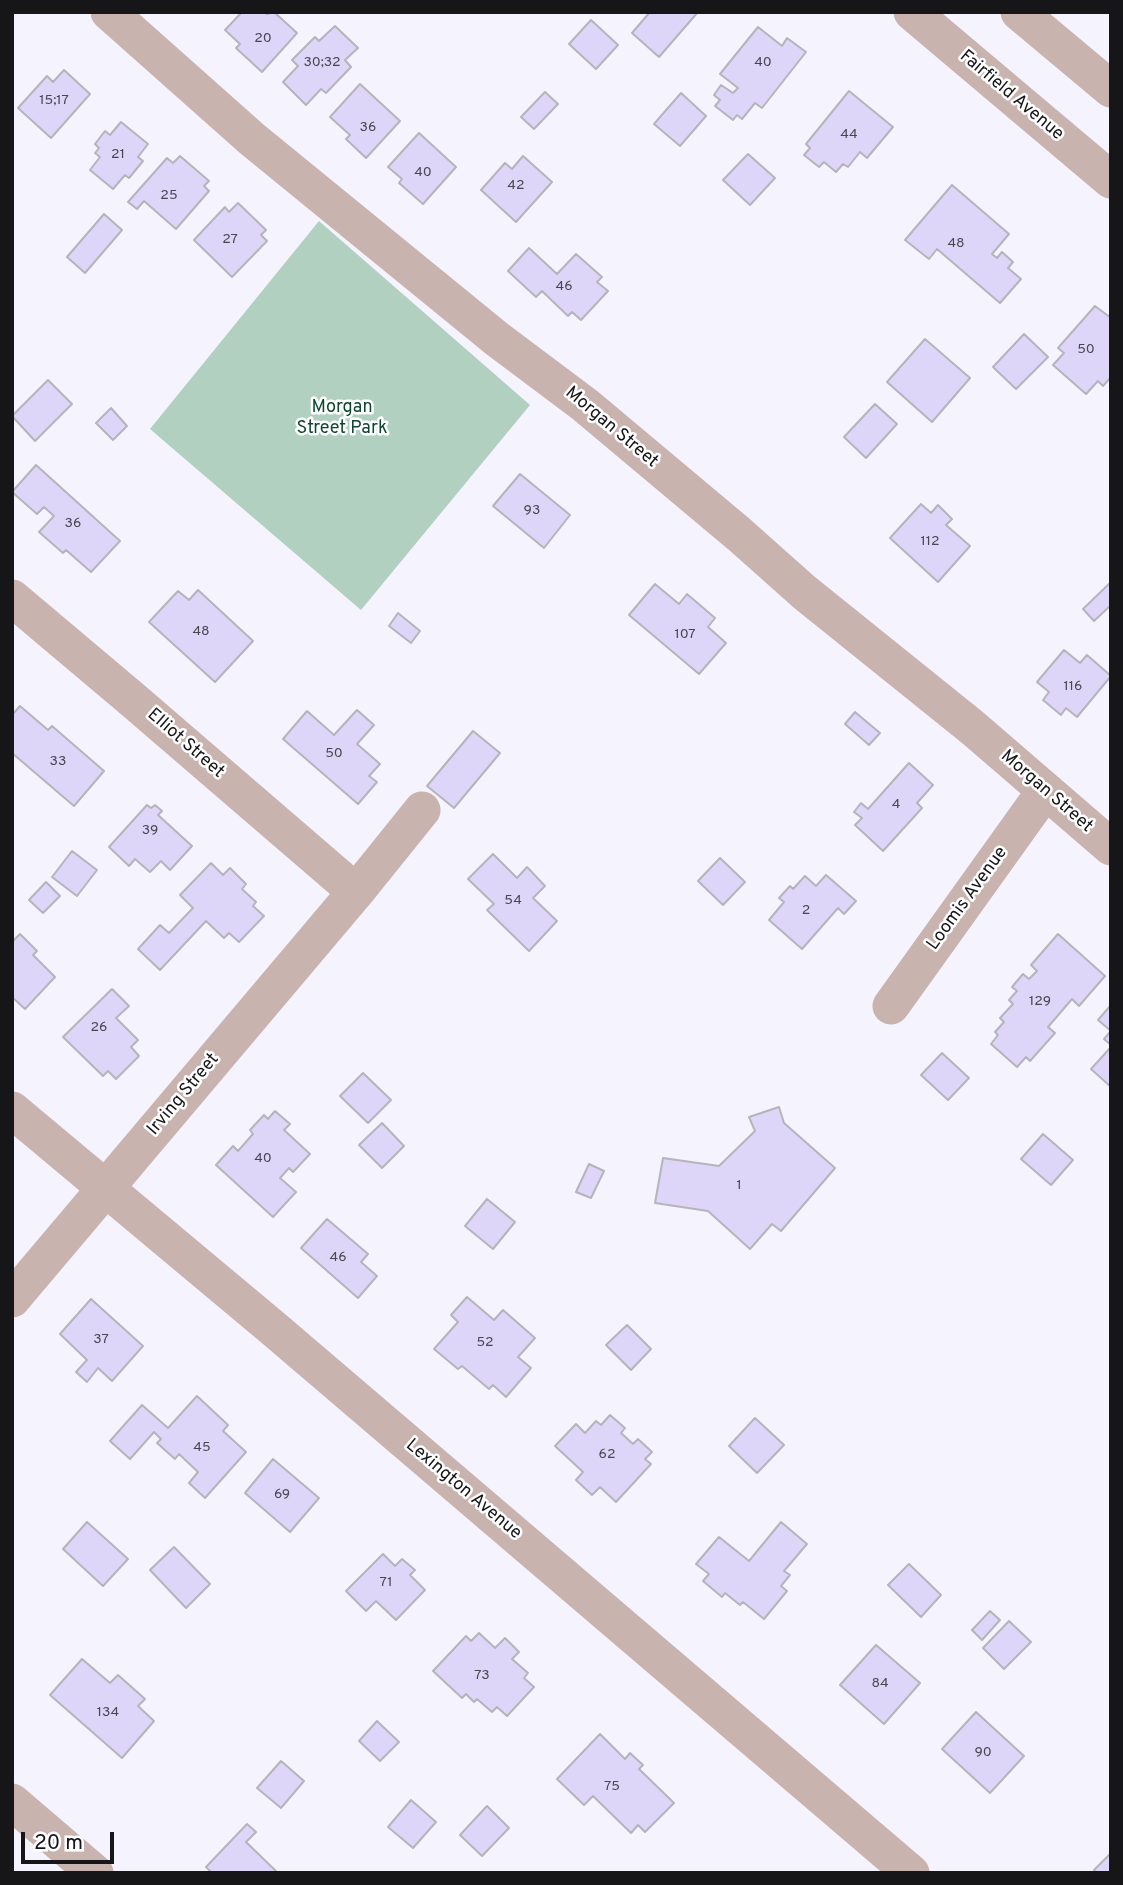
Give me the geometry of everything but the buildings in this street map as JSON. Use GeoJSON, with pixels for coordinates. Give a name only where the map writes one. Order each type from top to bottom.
{"type":"FeatureCollection","features":[{"type":"Feature","properties":{"kind":"street","name":"Morgan Street"},"geometry":{"type":"LineString","coordinates":[[109,12],[252,139],[497,339],[585,405],[804,592],[973,728],[1111,847]]}},
{"type":"Feature","properties":{"kind":"street","name":"Fairfield Avenue"},"geometry":{"type":"LineString","coordinates":[[912,12],[1111,180]]}},
{"type":"Feature","properties":{"kind":"street"},"geometry":{"type":"LineString","coordinates":[[1019,12],[1111,89]]}},
{"type":"Feature","properties":{"kind":"street","name":"Elliot Street"},"geometry":{"type":"LineString","coordinates":[[12,598],[356,892]]}},
{"type":"Feature","properties":{"kind":"street","name":"Loomis Avenue"},"geometry":{"type":"LineString","coordinates":[[891,1006],[1045,791]]}},
{"type":"Feature","properties":{"kind":"street","name":"Irving Street"},"geometry":{"type":"LineString","coordinates":[[12,1298],[356,892],[422,810]]}},
{"type":"Feature","properties":{"kind":"street","name":"Lexington Avenue"},"geometry":{"type":"LineString","coordinates":[[12,1110],[296,1347],[911,1873]]}},
{"type":"Feature","properties":{"kind":"street"},"geometry":{"type":"LineString","coordinates":[[12,1802],[95,1873]]}},
{"type":"Feature","properties":{"kind":"green space","name":"Morgan Street Park"},"geometry":{"type":"Polygon","coordinates":[[[319,221],[530,405],[361,610],[150,429],[319,221]]]}}]}
